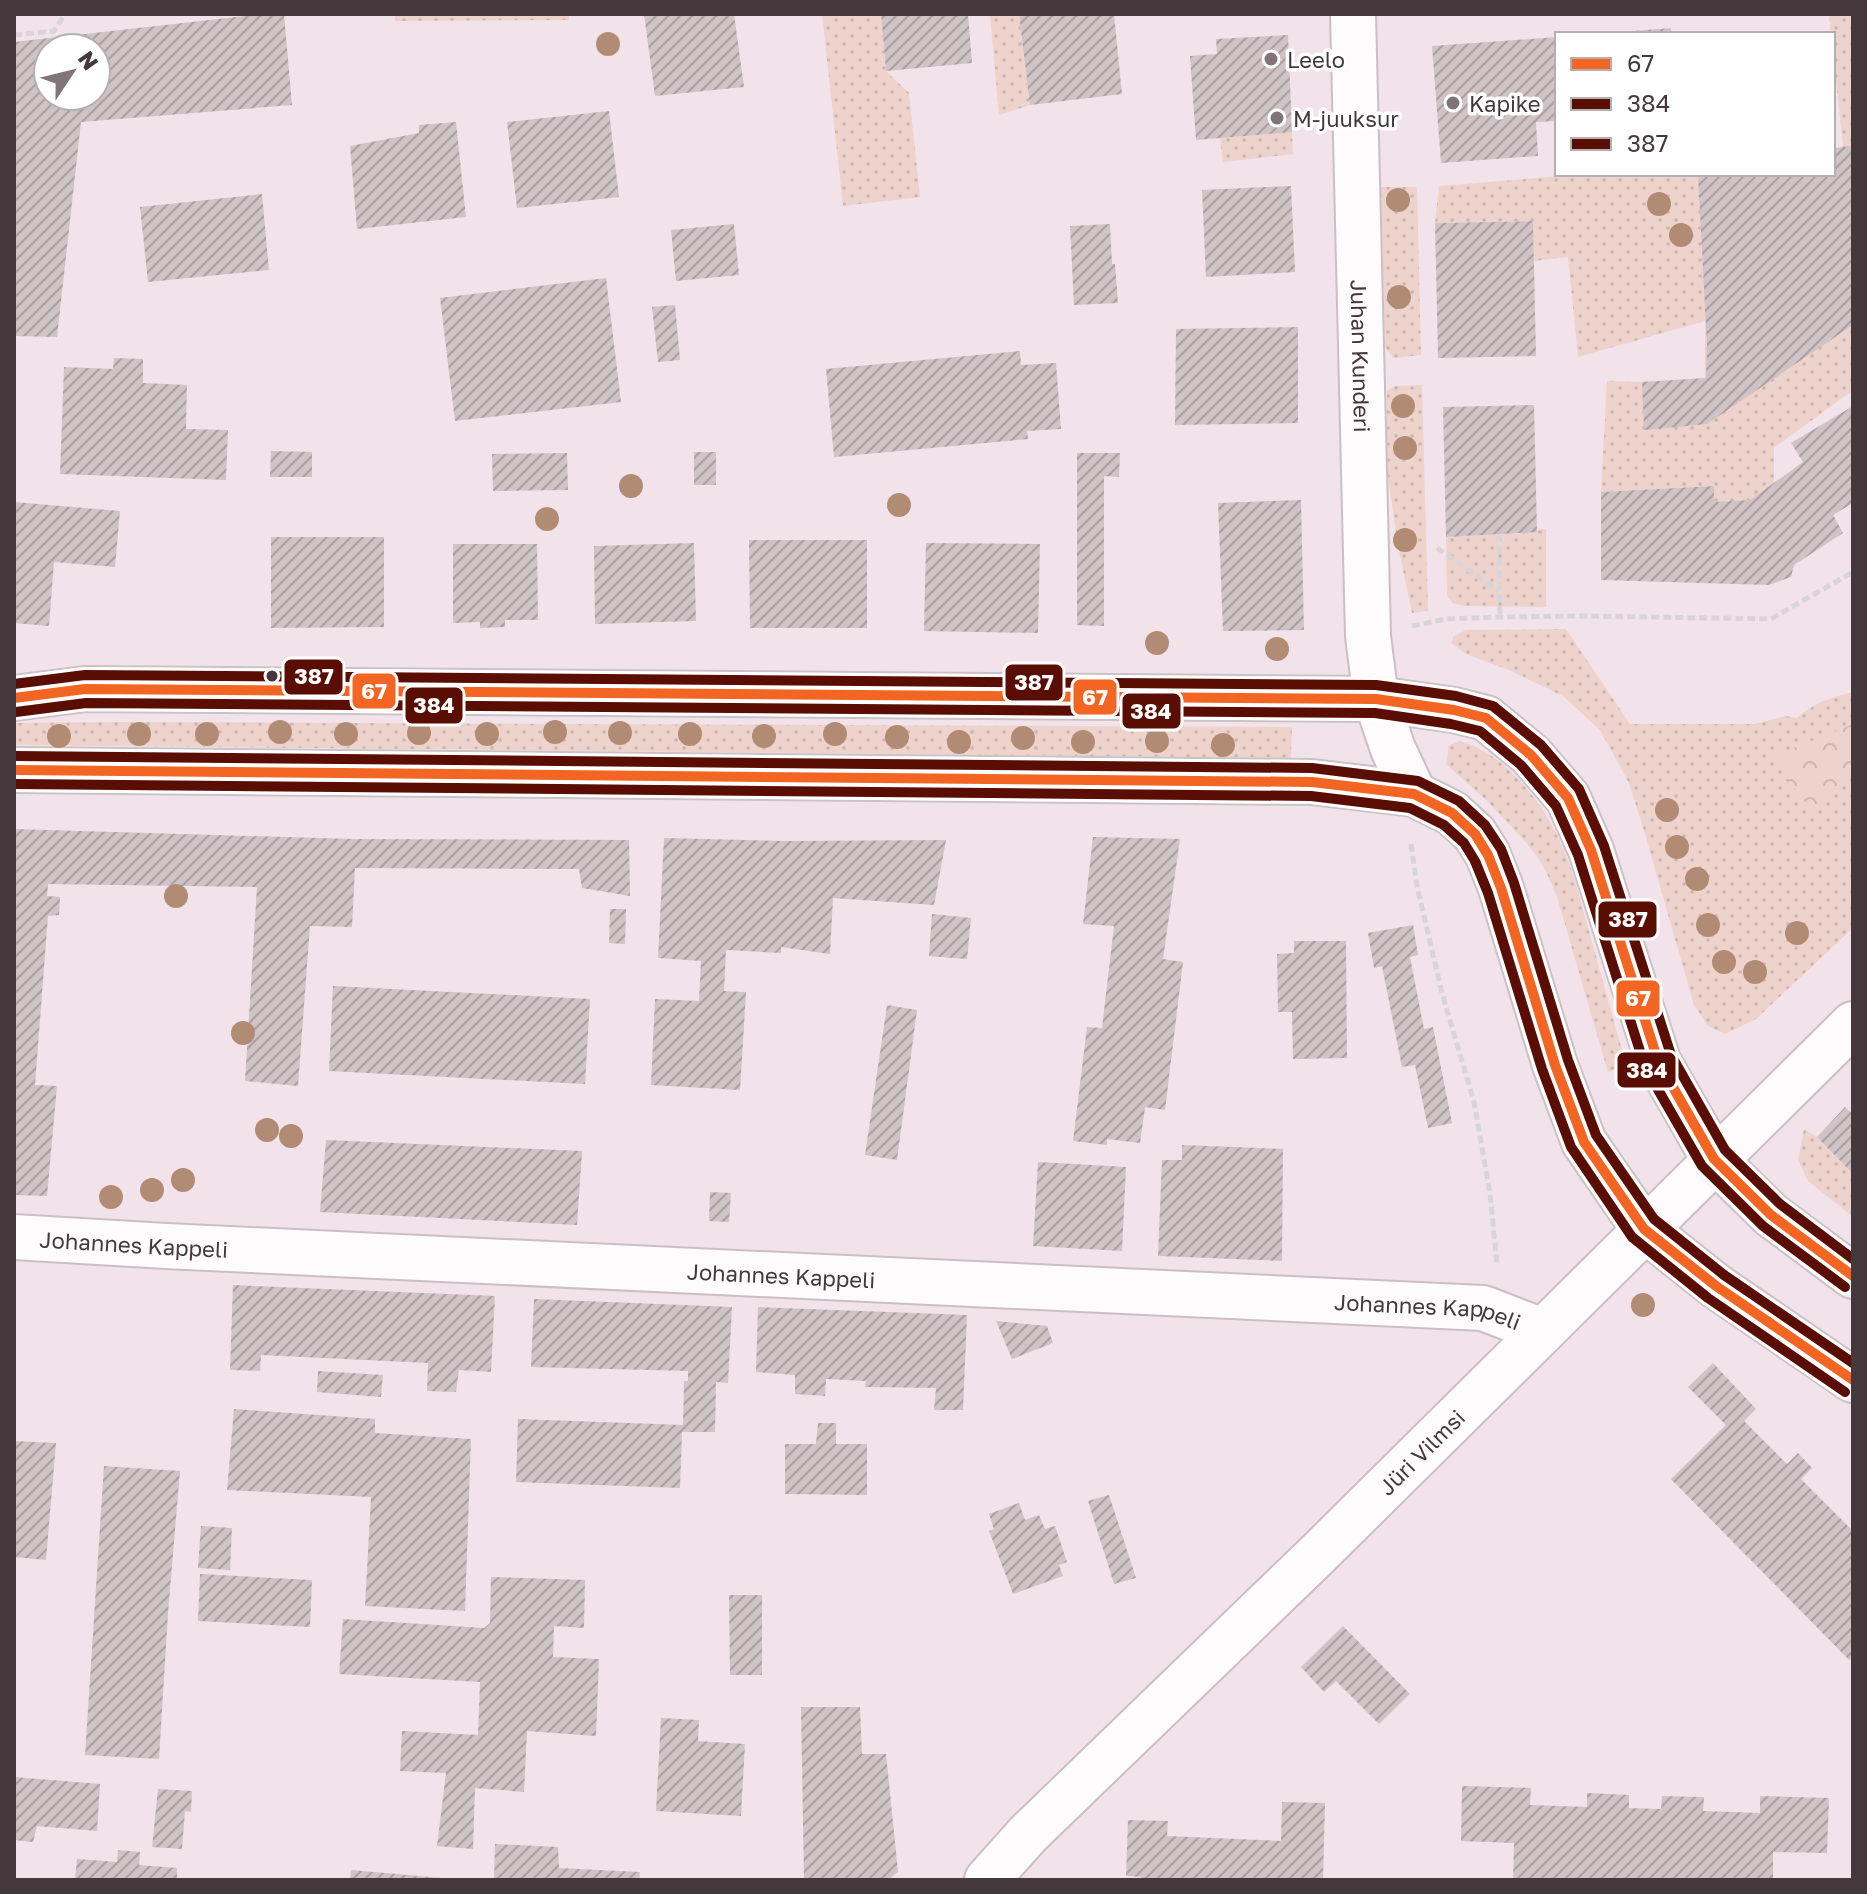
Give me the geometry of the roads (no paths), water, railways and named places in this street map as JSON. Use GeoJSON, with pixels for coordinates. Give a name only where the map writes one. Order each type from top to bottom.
{"type":"FeatureCollection","features":[{"type":"Feature","properties":{"kind":"main road"},"geometry":{"type":"LineString","coordinates":[[14,698],[85,689],[1376,699],[1454,710],[1486,718],[1531,755],[1568,798],[1591,850],[1658,1061],[1714,1159],[1771,1215],[1853,1276]]}},
{"type":"Feature","properties":{"kind":"main road"},"geometry":{"type":"LineString","coordinates":[[14,770],[1312,782],[1411,813],[1452,813],[1475,834],[1488,855],[1555,1065],[1584,1142],[1644,1229],[1716,1286],[1853,1380]]}},
{"type":"Feature","properties":{"kind":"street","name":"Juhan Kunderi"},"geometry":{"type":"LineString","coordinates":[[1353,14],[1368,636],[1376,699],[1411,813]]}},
{"type":"Feature","properties":{"kind":"street","name":"Jüri Vilmsi"},"geometry":{"type":"LineString","coordinates":[[987,1880],[1028,1834],[1320,1552],[1853,1024]]}},
{"type":"Feature","properties":{"kind":"street","name":"Johannes Kappeli"},"geometry":{"type":"LineString","coordinates":[[14,1237],[1483,1308],[1543,1331]]}},
{"type":"Feature","properties":{"kind":"place","name":"Leelo"},"geometry":{"type":"Point","coordinates":[1271,59]}},
{"type":"Feature","properties":{"kind":"place","name":"Kapike"},"geometry":{"type":"Point","coordinates":[1453,103]}},
{"type":"Feature","properties":{"kind":"place","name":"M-juuksur"},"geometry":{"type":"Point","coordinates":[1277,118]}}]}
